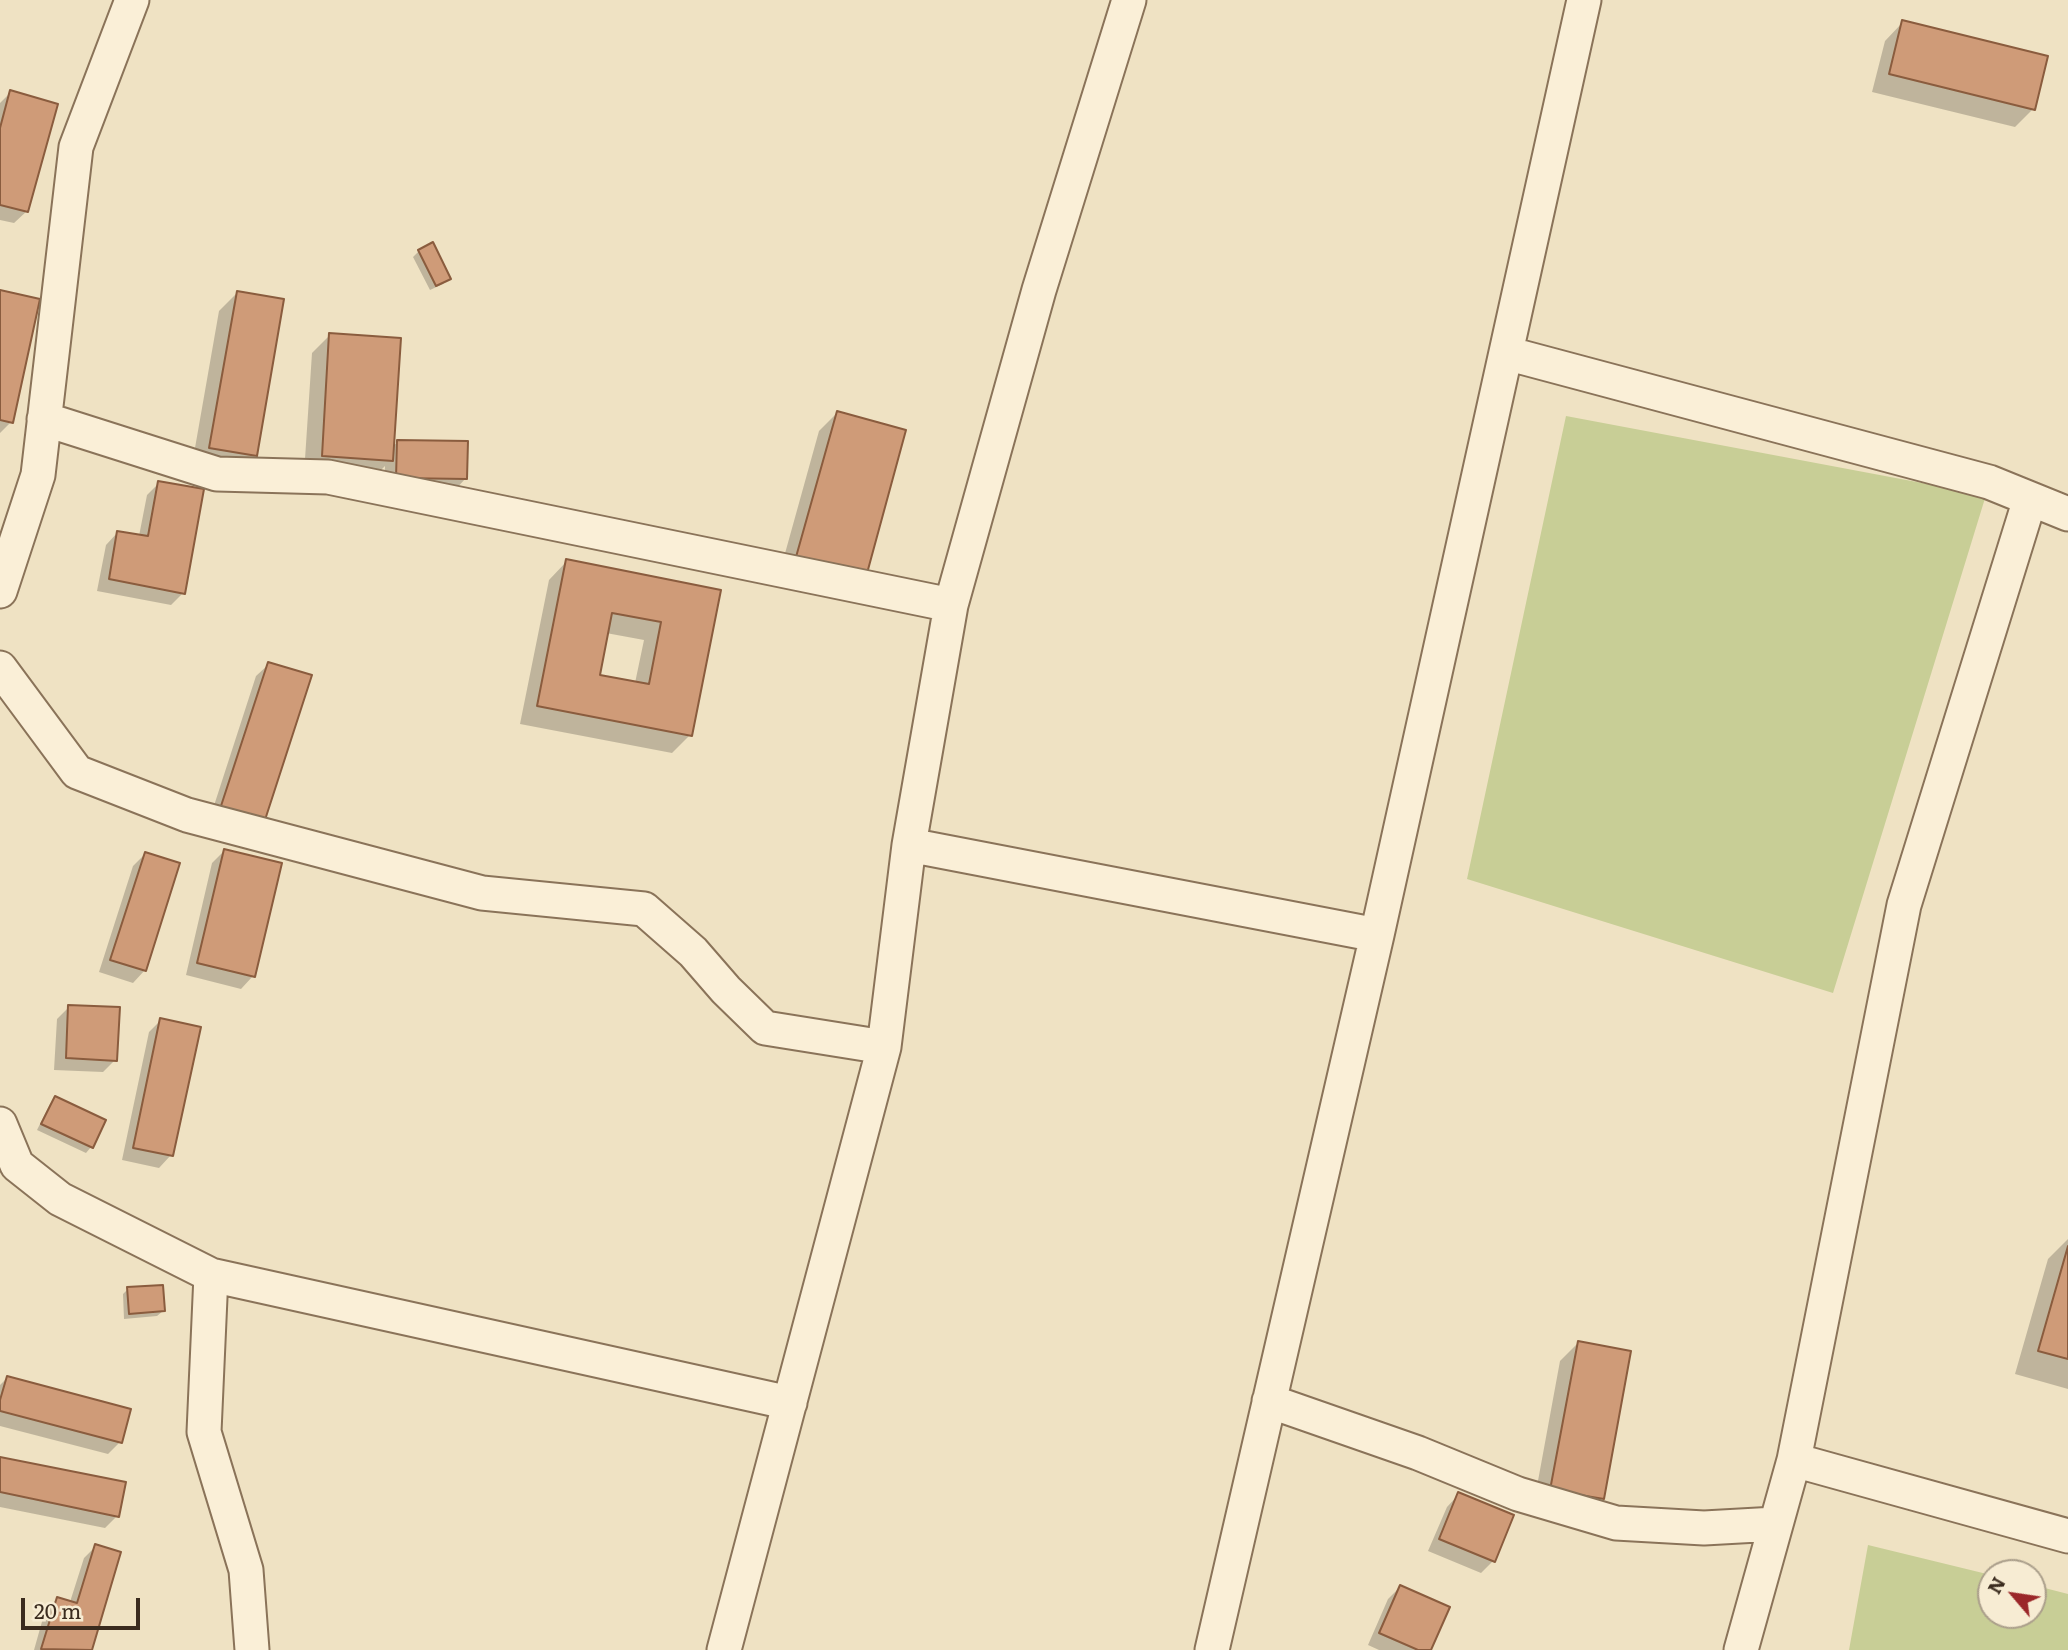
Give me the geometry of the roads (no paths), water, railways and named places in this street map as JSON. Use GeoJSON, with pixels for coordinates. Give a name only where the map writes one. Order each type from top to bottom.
{"type":"FeatureCollection","features":[{"type":"Feature","properties":{"kind":"street"},"geometry":{"type":"LineString","coordinates":[[0,591],[38,475],[76,147],[132,0]]}},
{"type":"Feature","properties":{"kind":"street"},"geometry":{"type":"LineString","coordinates":[[724,1650],[884,1047],[909,845],[951,605],[1040,290],[1129,0]]}},
{"type":"Feature","properties":{"kind":"street"},"geometry":{"type":"LineString","coordinates":[[1212,1650],[1377,935],[1584,0]]}},
{"type":"Feature","properties":{"kind":"street"},"geometry":{"type":"LineString","coordinates":[[1506,353],[1989,482],[2068,514]]}},
{"type":"Feature","properties":{"kind":"street"},"geometry":{"type":"LineString","coordinates":[[44,419],[218,474],[328,477],[951,605]]}},
{"type":"Feature","properties":{"kind":"street"},"geometry":{"type":"LineString","coordinates":[[1741,1650],[1794,1460],[1904,905],[2030,499]]}},
{"type":"Feature","properties":{"kind":"street"},"geometry":{"type":"LineString","coordinates":[[0,668],[77,772],[187,815],[482,893],[645,909],[693,952],[726,990],[765,1028],[884,1047]]}},
{"type":"Feature","properties":{"kind":"street"},"geometry":{"type":"LineString","coordinates":[[909,845],[1377,935]]}},
{"type":"Feature","properties":{"kind":"street"},"geometry":{"type":"LineString","coordinates":[[0,1124],[17,1165],[60,1199],[211,1275],[790,1404]]}},
{"type":"Feature","properties":{"kind":"street"},"geometry":{"type":"LineString","coordinates":[[211,1275],[204,1432],[246,1570],[252,1650]]}},
{"type":"Feature","properties":{"kind":"street"},"geometry":{"type":"LineString","coordinates":[[1269,1401],[1418,1452],[1518,1494],[1616,1523],[1704,1528],[1776,1524]]}},
{"type":"Feature","properties":{"kind":"street"},"geometry":{"type":"LineString","coordinates":[[1794,1460],[2068,1536]]}}]}
